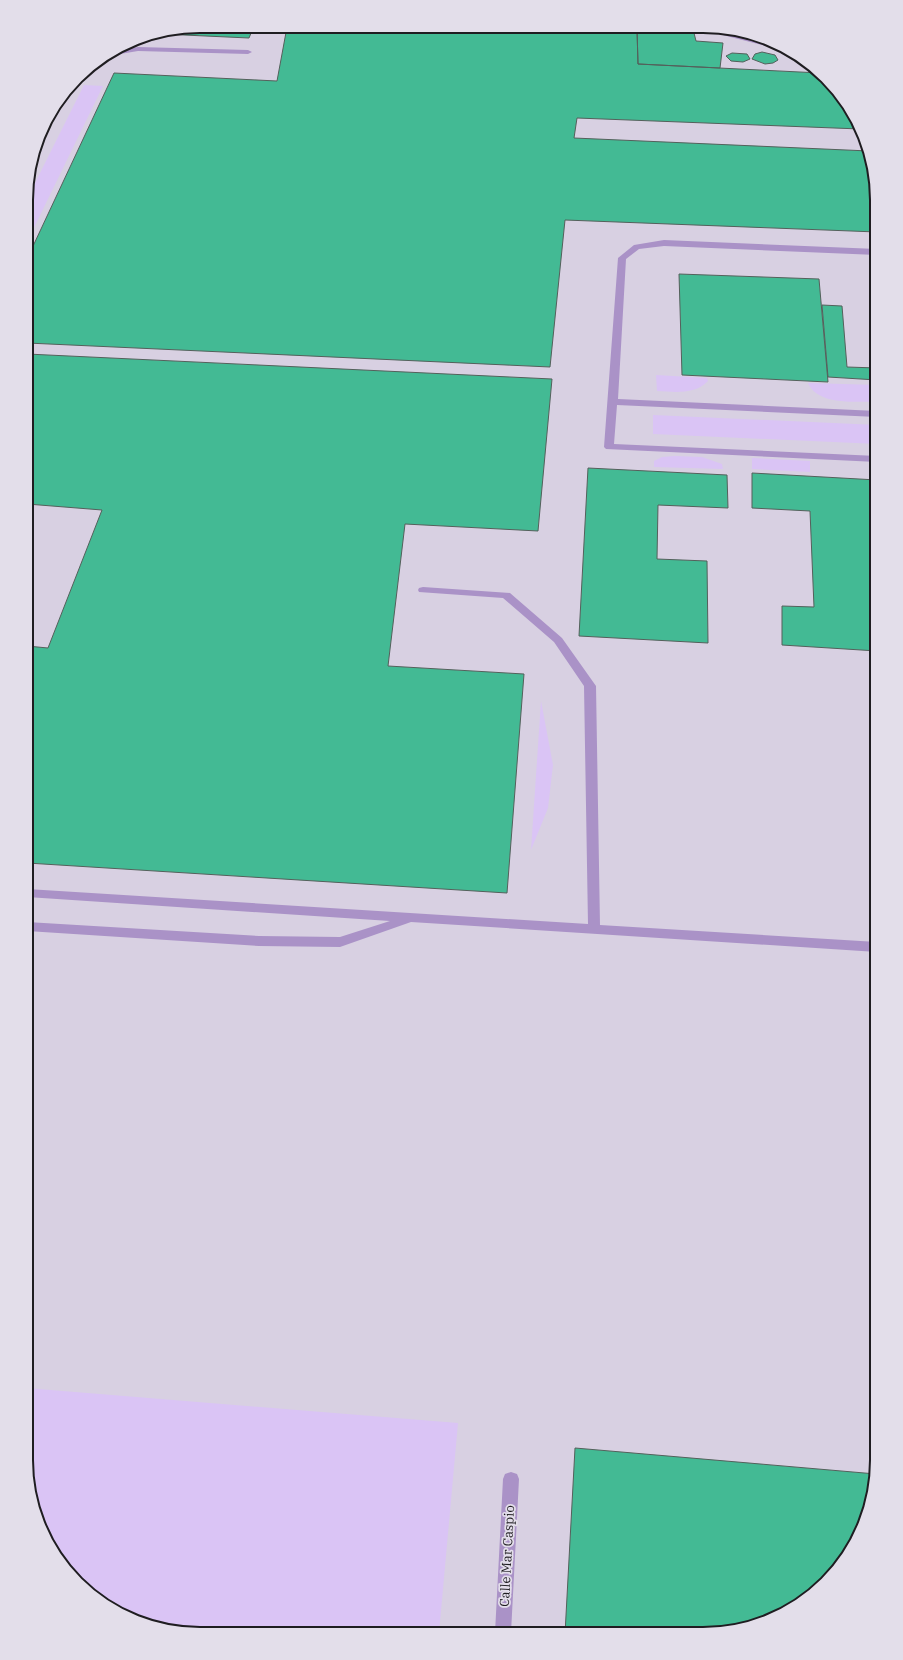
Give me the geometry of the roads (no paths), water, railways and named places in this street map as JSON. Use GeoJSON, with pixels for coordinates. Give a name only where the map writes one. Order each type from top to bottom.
{"type":"FeatureCollection","features":[{"type":"Feature","properties":{"kind":"street"},"geometry":{"type":"LineString","coordinates":[[722,34],[760,43]]}},
{"type":"Feature","properties":{"kind":"street"},"geometry":{"type":"LineString","coordinates":[[123,52],[138,49],[248,52]]}},
{"type":"Feature","properties":{"kind":"street"},"geometry":{"type":"LineString","coordinates":[[870,252],[664,243],[637,247],[622,258],[609,447],[870,459]]}},
{"type":"Feature","properties":{"kind":"street"},"geometry":{"type":"LineString","coordinates":[[613,402],[870,414]]}},
{"type":"Feature","properties":{"kind":"street"},"geometry":{"type":"LineString","coordinates":[[423,590],[506,595],[558,640],[590,686],[594,929]]}},
{"type":"Feature","properties":{"kind":"street"},"geometry":{"type":"LineString","coordinates":[[33,893],[870,947]]}},
{"type":"Feature","properties":{"kind":"street"},"geometry":{"type":"LineString","coordinates":[[33,927],[259,941],[340,942],[412,918]]}},
{"type":"Feature","properties":{"kind":"street","name":"Calle Mar Caspio"},"geometry":{"type":"LineString","coordinates":[[503,1627],[511,1479]]}}]}
